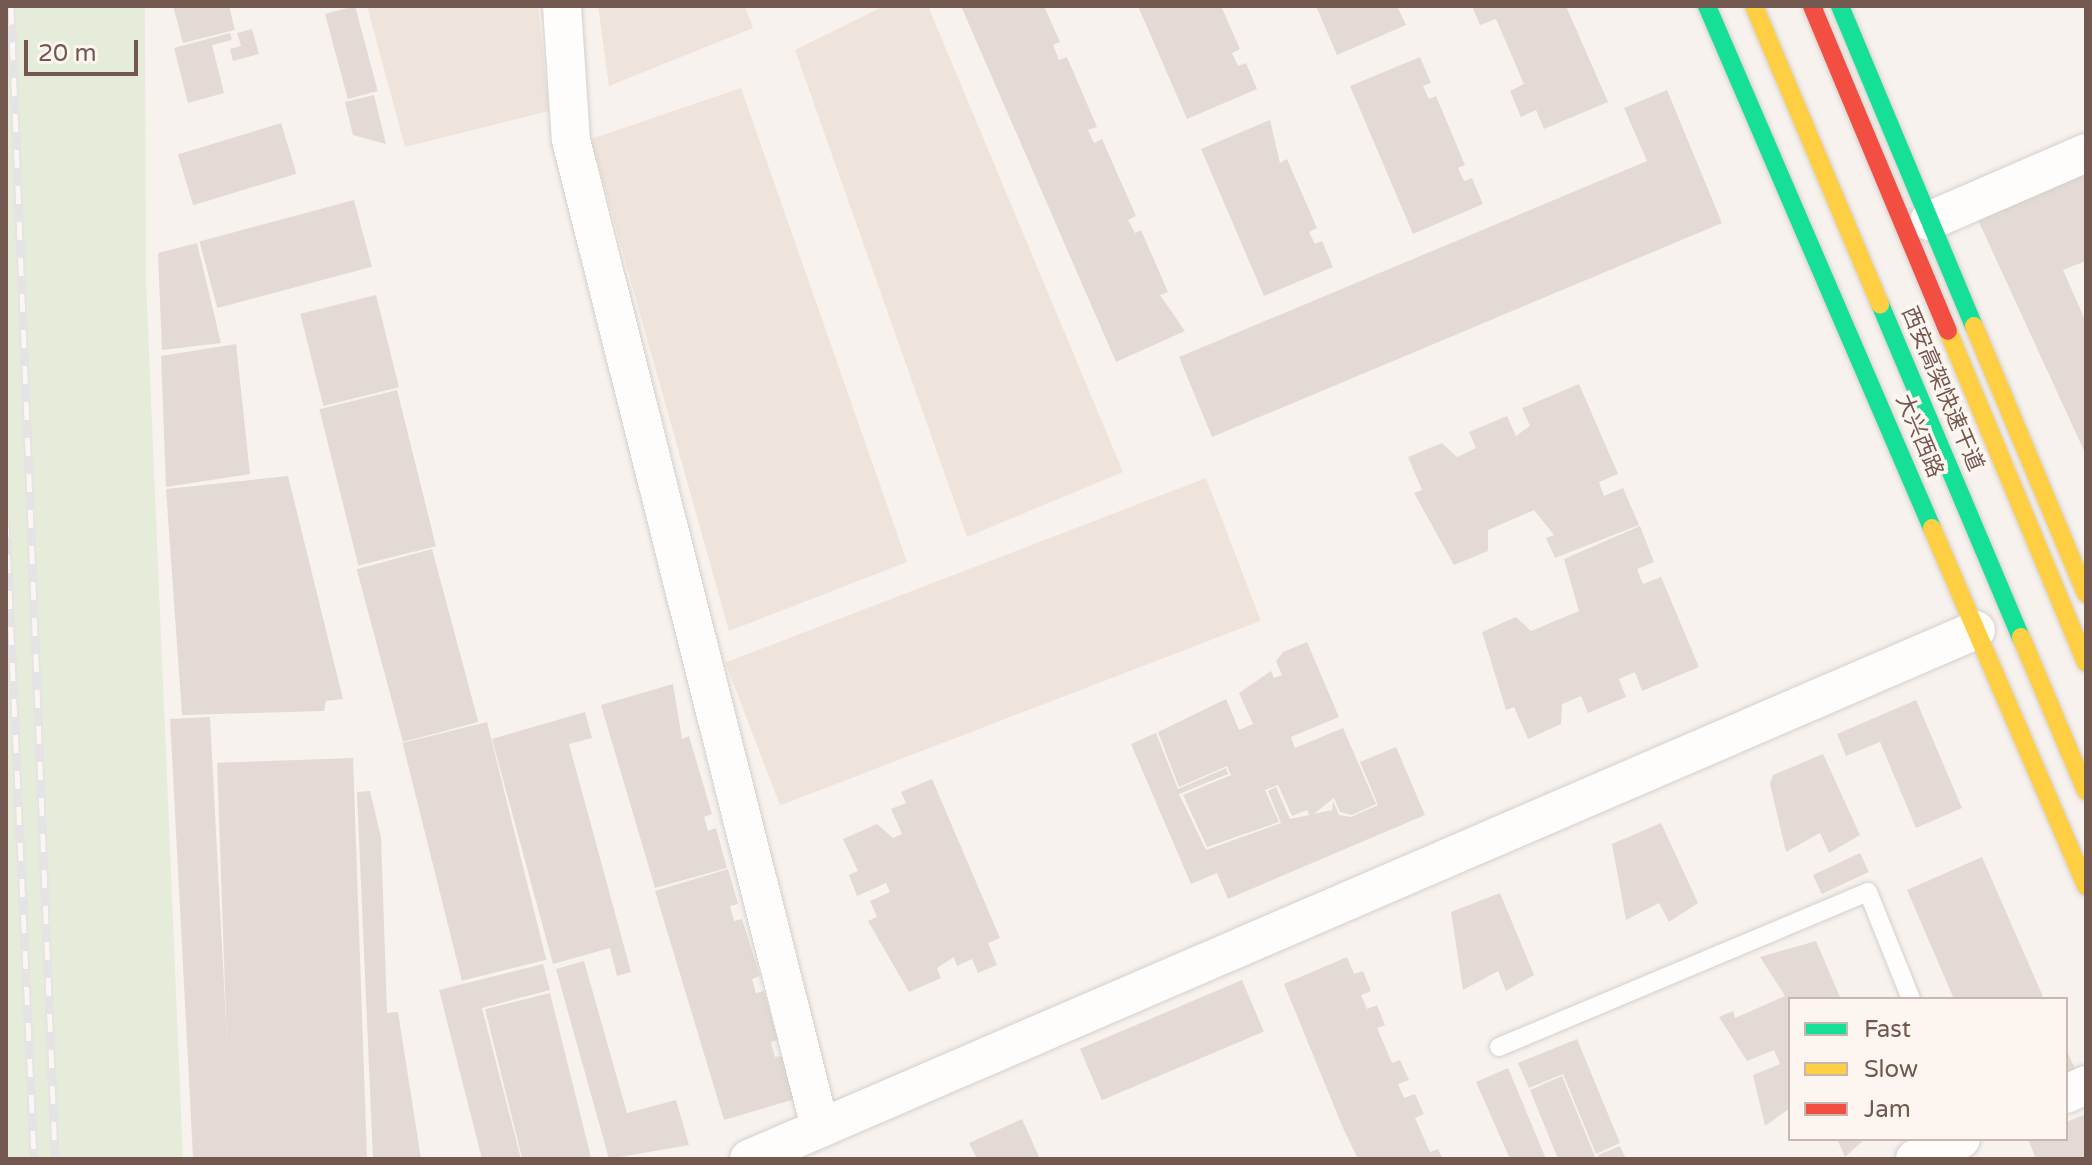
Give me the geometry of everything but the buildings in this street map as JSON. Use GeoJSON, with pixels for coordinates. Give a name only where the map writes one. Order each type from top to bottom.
{"type":"FeatureCollection","features":[{"type":"Feature","properties":{"kind":"main road","name":"大兴西路"},"geometry":{"type":"LineString","coordinates":[[1707,6],[2086,886]]}},
{"type":"Feature","properties":{"kind":"main road","name":"西安高架快速干道"},"geometry":{"type":"LineString","coordinates":[[1754,6],[2086,791]]}},
{"type":"Feature","properties":{"kind":"main road","name":"西安高架快速干道"},"geometry":{"type":"LineString","coordinates":[[1812,6],[2086,662]]}},
{"type":"Feature","properties":{"kind":"main road"},"geometry":{"type":"LineString","coordinates":[[1840,6],[2086,594]]}},
{"type":"Feature","properties":{"kind":"street"},"geometry":{"type":"LineString","coordinates":[[562,6],[571,140],[820,1128]]}},
{"type":"Feature","properties":{"kind":"street"},"geometry":{"type":"LineString","coordinates":[[1929,221],[2086,153]]}},
{"type":"Feature","properties":{"kind":"street"},"geometry":{"type":"LineString","coordinates":[[749,1159],[1976,630]]}},
{"type":"Feature","properties":{"kind":"street"},"geometry":{"type":"LineString","coordinates":[[1915,1159],[1956,1141]]}},
{"type":"Feature","properties":{"kind":"lane"},"geometry":{"type":"LineString","coordinates":[[1499,1047],[1868,892],[1910,997]]}},
{"type":"Feature","properties":{"kind":"shaded area"},"geometry":{"type":"Polygon","coordinates":[[[367,6],[538,6],[549,111],[405,147],[367,6]]]}},
{"type":"Feature","properties":{"kind":"shaded area"},"geometry":{"type":"Polygon","coordinates":[[[598,6],[745,6],[753,28],[609,86],[598,6]]]}},
{"type":"Feature","properties":{"kind":"shaded area"},"geometry":{"type":"Polygon","coordinates":[[[884,6],[928,6],[1123,472],[967,537],[795,50],[884,6]]]}},
{"type":"Feature","properties":{"kind":"shaded area"},"geometry":{"type":"Polygon","coordinates":[[[741,88],[907,562],[729,631],[591,139],[741,88]]]}},
{"type":"Feature","properties":{"kind":"shaded area"},"geometry":{"type":"Polygon","coordinates":[[[1206,478],[1261,621],[780,805],[725,663],[1206,478]]]}},
{"type":"Feature","properties":{"kind":"green space"},"geometry":{"type":"Polygon","coordinates":[[[6,6],[145,6],[146,279],[183,1159],[6,1159],[6,6]]]}},
{"type":"Feature","properties":{"kind":"railway"},"geometry":{"type":"LineString","coordinates":[[11,6],[55,1159]]}},
{"type":"Feature","properties":{"kind":"railway"},"geometry":{"type":"LineString","coordinates":[[6,519],[34,1159]]}},
{"type":"Feature","properties":{"kind":"traffic: fast"},"geometry":{"type":"LineString","coordinates":[[1707,6],[1932,528]]}},
{"type":"Feature","properties":{"kind":"traffic: fast"},"geometry":{"type":"LineString","coordinates":[[1840,6],[1974,326]]}},
{"type":"Feature","properties":{"kind":"traffic: fast"},"geometry":{"type":"LineString","coordinates":[[1880,304],[2021,637]]}},
{"type":"Feature","properties":{"kind":"traffic: slow"},"geometry":{"type":"LineString","coordinates":[[1754,6],[1880,304]]}},
{"type":"Feature","properties":{"kind":"traffic: slow"},"geometry":{"type":"LineString","coordinates":[[1974,326],[2086,594]]}},
{"type":"Feature","properties":{"kind":"traffic: slow"},"geometry":{"type":"LineString","coordinates":[[1948,331],[2086,662]]}},
{"type":"Feature","properties":{"kind":"traffic: slow"},"geometry":{"type":"LineString","coordinates":[[1932,528],[2086,886]]}},
{"type":"Feature","properties":{"kind":"traffic: slow"},"geometry":{"type":"LineString","coordinates":[[2021,637],[2086,791]]}},
{"type":"Feature","properties":{"kind":"traffic: jam"},"geometry":{"type":"LineString","coordinates":[[1812,6],[1948,331]]}}]}
